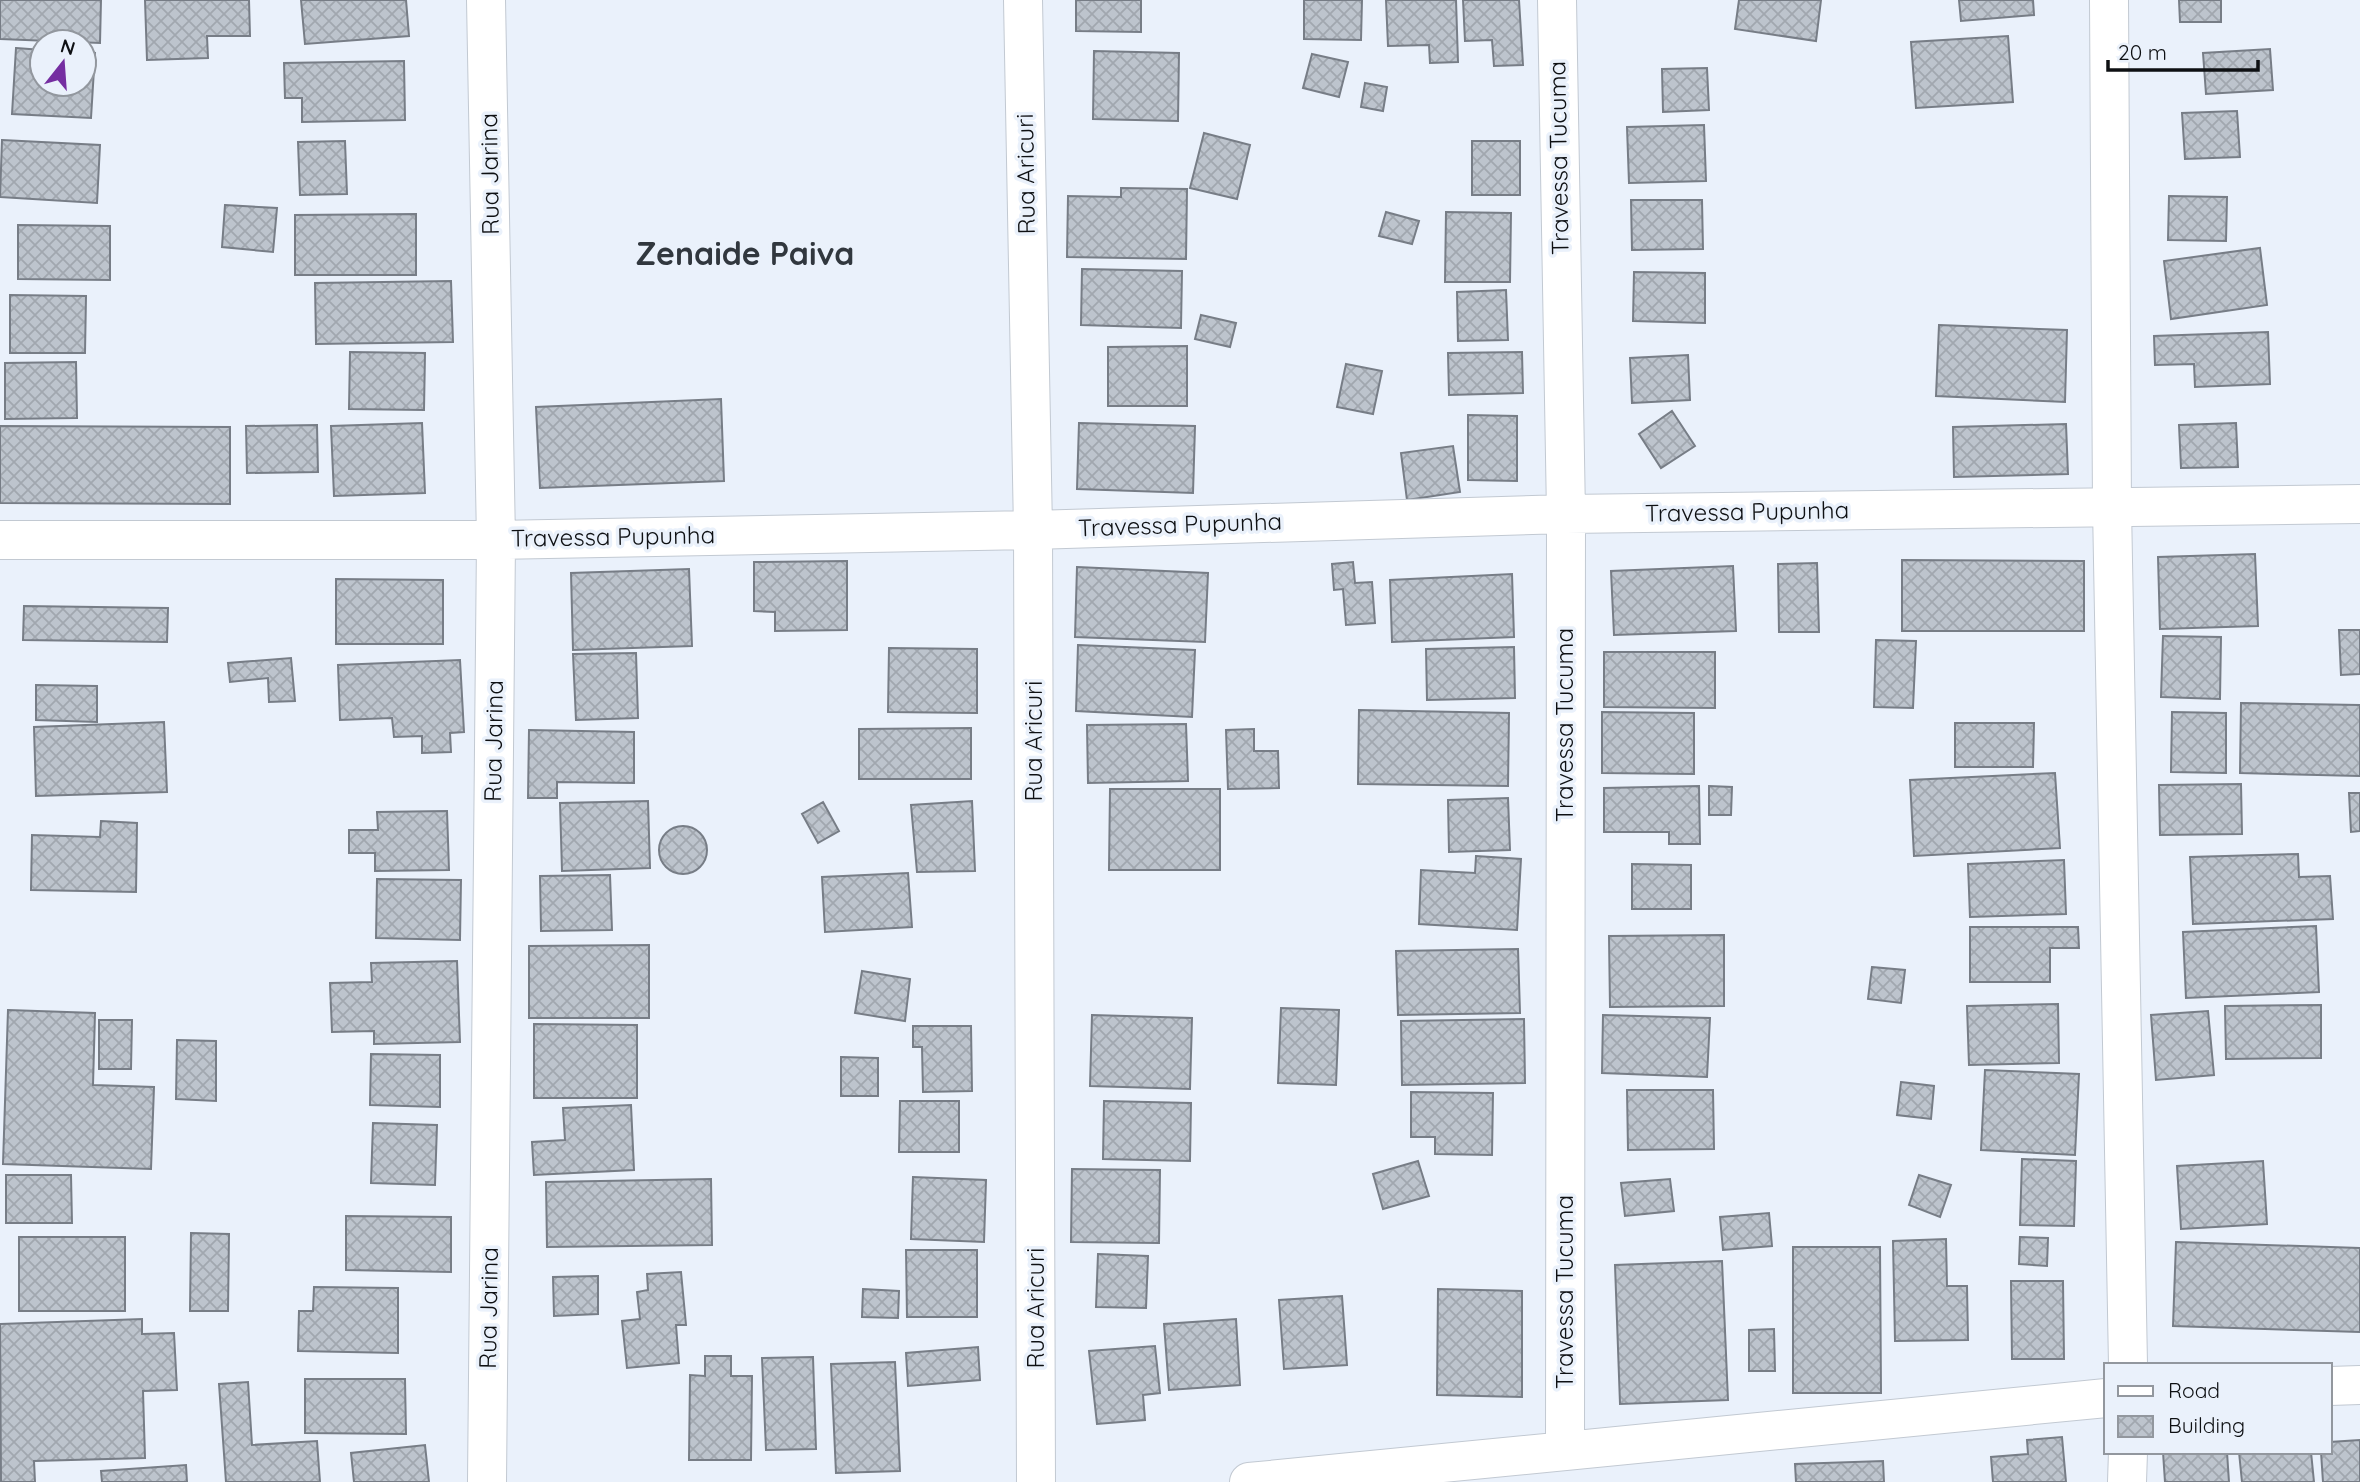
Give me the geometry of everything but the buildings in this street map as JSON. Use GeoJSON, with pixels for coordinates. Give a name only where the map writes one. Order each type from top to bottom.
{"type":"FeatureCollection","features":[{"type":"Feature","properties":{"kind":"street","name":"Rua Jarina"},"geometry":{"type":"LineString","coordinates":[[486,0],[496,540],[487,1482]]}},
{"type":"Feature","properties":{"kind":"street","name":"Rua Aricuri"},"geometry":{"type":"LineString","coordinates":[[1023,0],[1033,530],[1036,1482]]}},
{"type":"Feature","properties":{"kind":"street","name":"Travessa Tucuma"},"geometry":{"type":"LineString","coordinates":[[1557,0],[1566,514],[1565,1451]]}},
{"type":"Feature","properties":{"kind":"street"},"geometry":{"type":"LineString","coordinates":[[2109,0],[2112,507],[2129,1363]]}},
{"type":"Feature","properties":{"kind":"street","name":"Travessa Pupunha"},"geometry":{"type":"LineString","coordinates":[[0,540],[496,540],[1033,530],[1566,514],[2360,504]]}},
{"type":"Feature","properties":{"kind":"street"},"geometry":{"type":"LineString","coordinates":[[2332,1386],[2360,1385]]}},
{"type":"Feature","properties":{"kind":"street"},"geometry":{"type":"LineString","coordinates":[[1249,1482],[2104,1398]]}},
{"type":"Feature","properties":{"kind":"street"},"geometry":{"type":"LineString","coordinates":[[2127,1482],[2128,1454]]}},
{"type":"Feature","properties":{"kind":"district","name":"Zenaide Paiva"},"geometry":{"type":"Point","coordinates":[745,254]}}]}
